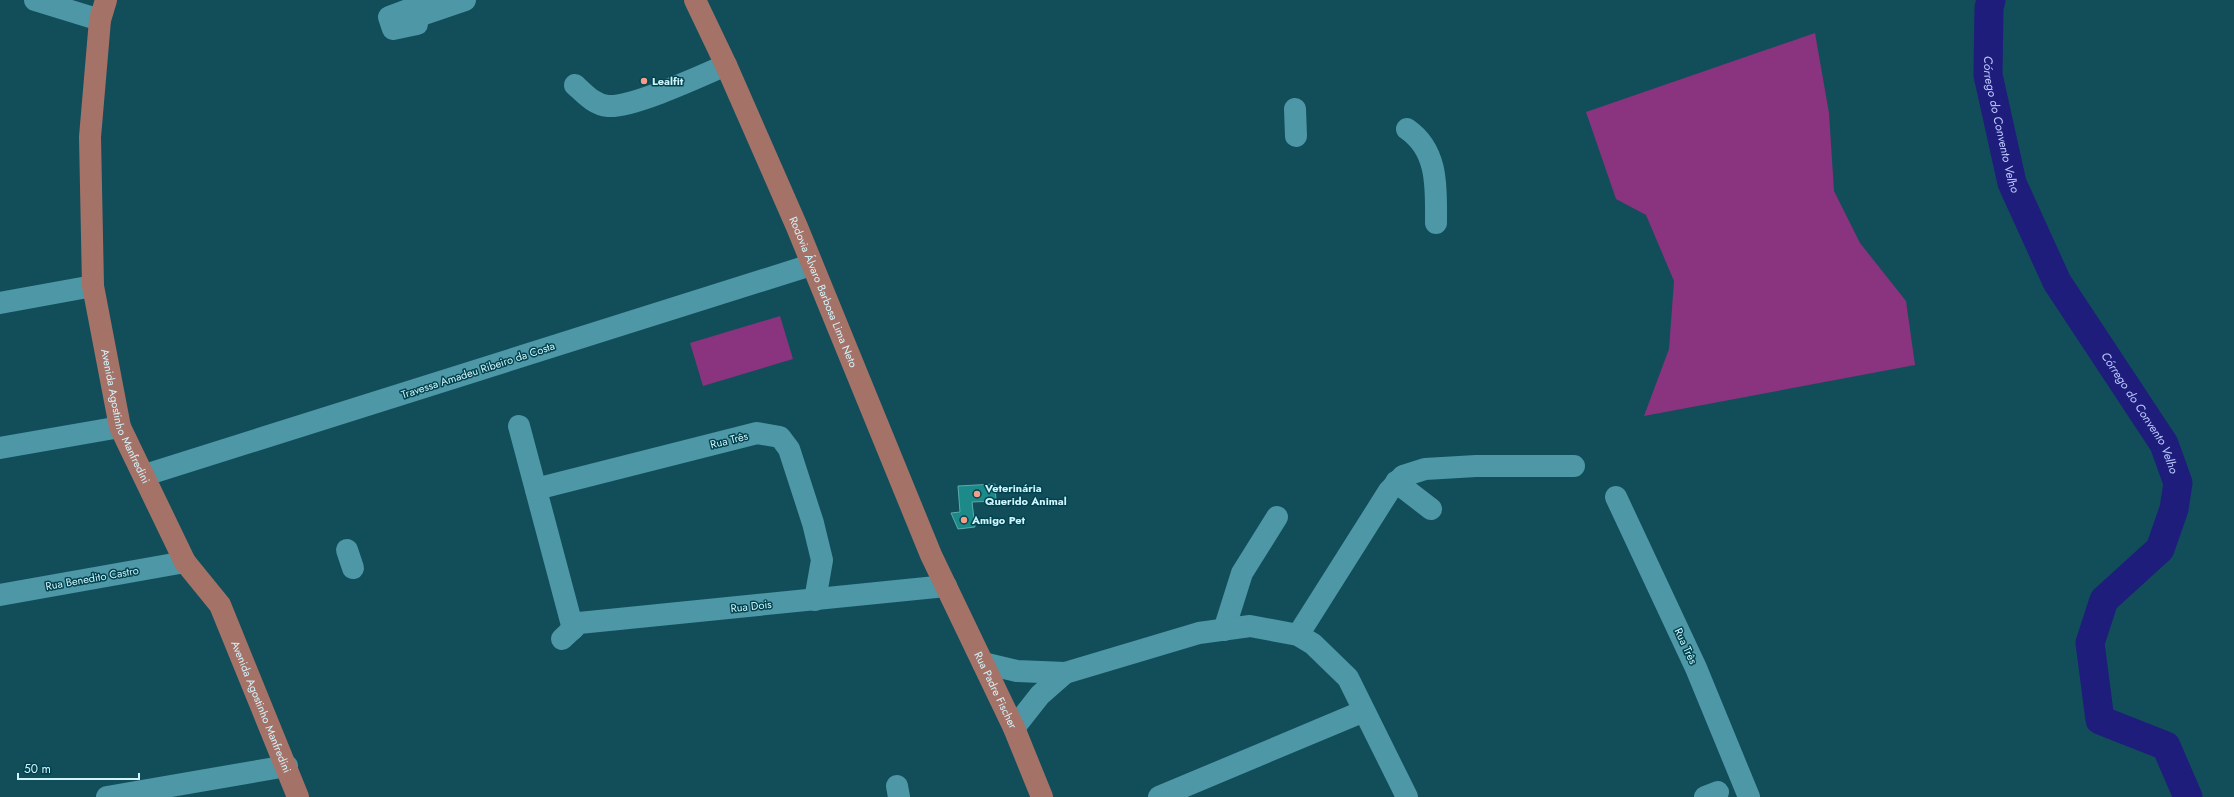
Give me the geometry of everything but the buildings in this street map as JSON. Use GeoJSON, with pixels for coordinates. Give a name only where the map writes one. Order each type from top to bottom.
{"type":"FeatureCollection","features":[{"type":"Feature","properties":{"kind":"main road","name":"Rodovia Álvaro Barbosa Lima Neto"},"geometry":{"type":"LineString","coordinates":[[695,0],[794,220],[811,265],[931,555],[946,586]]}},
{"type":"Feature","properties":{"kind":"main road","name":"Avenida Agostinho Manfredini"},"geometry":{"type":"LineString","coordinates":[[103,10],[90,137],[93,286],[120,427],[145,475],[185,562],[220,605],[287,766],[298,797]]}},
{"type":"Feature","properties":{"kind":"main road","name":"Rua Padre Fischer"},"geometry":{"type":"LineString","coordinates":[[946,586],[1014,728],[1042,797]]}},
{"type":"Feature","properties":{"kind":"street"},"geometry":{"type":"LineString","coordinates":[[35,0],[103,10]]}},
{"type":"Feature","properties":{"kind":"street"},"geometry":{"type":"LineString","coordinates":[[435,0],[389,17],[393,29],[417,24],[418,16],[465,0]]}},
{"type":"Feature","properties":{"kind":"street"},"geometry":{"type":"LineString","coordinates":[[575,85],[592,101],[607,106],[626,103],[726,66]]}},
{"type":"Feature","properties":{"kind":"street"},"geometry":{"type":"LineString","coordinates":[[1295,109],[1296,136]]}},
{"type":"Feature","properties":{"kind":"street"},"geometry":{"type":"LineString","coordinates":[[1407,129],[1425,146],[1436,175],[1436,223]]}},
{"type":"Feature","properties":{"kind":"street","name":"Travessa Amadeu Ribeiro da Costa"},"geometry":{"type":"LineString","coordinates":[[145,475],[811,265]]}},
{"type":"Feature","properties":{"kind":"street"},"geometry":{"type":"LineString","coordinates":[[0,303],[93,286]]}},
{"type":"Feature","properties":{"kind":"street"},"geometry":{"type":"LineString","coordinates":[[519,426],[536,489]]}},
{"type":"Feature","properties":{"kind":"street"},"geometry":{"type":"LineString","coordinates":[[0,448],[120,427]]}},
{"type":"Feature","properties":{"kind":"street","name":"Rua Três"},"geometry":{"type":"LineString","coordinates":[[536,489],[757,433],[780,437],[789,449],[813,523],[822,560],[815,600]]}},
{"type":"Feature","properties":{"kind":"street"},"geometry":{"type":"LineString","coordinates":[[1298,635],[1396,482],[1408,474],[1425,469],[1476,466],[1574,466]]}},
{"type":"Feature","properties":{"kind":"street"},"geometry":{"type":"LineString","coordinates":[[1396,482],[1431,508]]}},
{"type":"Feature","properties":{"kind":"street","name":"Rua Dois"},"geometry":{"type":"LineString","coordinates":[[536,489],[568,634],[580,623],[946,586]]}},
{"type":"Feature","properties":{"kind":"street","name":"Rua Três"},"geometry":{"type":"LineString","coordinates":[[1616,497],[1696,668],[1749,797]]}},
{"type":"Feature","properties":{"kind":"street"},"geometry":{"type":"LineString","coordinates":[[1224,630],[1242,573],[1277,517]]}},
{"type":"Feature","properties":{"kind":"street","name":"Rua Benedito Castro"},"geometry":{"type":"LineString","coordinates":[[0,595],[185,562]]}},
{"type":"Feature","properties":{"kind":"street"},"geometry":{"type":"LineString","coordinates":[[983,663],[1018,671],[1065,673],[1199,633],[1250,626],[1298,635],[1312,644],[1348,678],[1407,797]]}},
{"type":"Feature","properties":{"kind":"street"},"geometry":{"type":"LineString","coordinates":[[1014,728],[1040,695],[1065,673]]}},
{"type":"Feature","properties":{"kind":"street"},"geometry":{"type":"LineString","coordinates":[[1159,797],[1364,711]]}},
{"type":"Feature","properties":{"kind":"street"},"geometry":{"type":"LineString","coordinates":[[107,797],[287,766]]}},
{"type":"Feature","properties":{"kind":"shaded area"},"geometry":{"type":"Polygon","coordinates":[[[1815,33],[1829,113],[1834,191],[1860,243],[1906,301],[1915,365],[1644,416],[1669,349],[1674,281],[1646,215],[1616,199],[1586,112],[1815,33]]]}},
{"type":"Feature","properties":{"kind":"shaded area"},"geometry":{"type":"Polygon","coordinates":[[[780,316],[793,359],[703,386],[690,343],[780,316]]]}},
{"type":"Feature","properties":{"kind":"waterway","name":"Córrego do Convento Velho"},"geometry":{"type":"LineString","coordinates":[[1991,0],[1989,8],[1988,75],[2012,183],[2057,282],[2164,444],[2178,483],[2174,509],[2160,549],[2104,600],[2090,643],[2100,720],[2166,746],[2188,797]]}},
{"type":"Feature","properties":{"kind":"place","name":"Lealfit"},"geometry":{"type":"Point","coordinates":[644,81]}},
{"type":"Feature","properties":{"kind":"place","name":"Veterinária Querido Animal"},"geometry":{"type":"Point","coordinates":[977,494]}},
{"type":"Feature","properties":{"kind":"place","name":"Amigo Pet"},"geometry":{"type":"Point","coordinates":[964,520]}}]}
